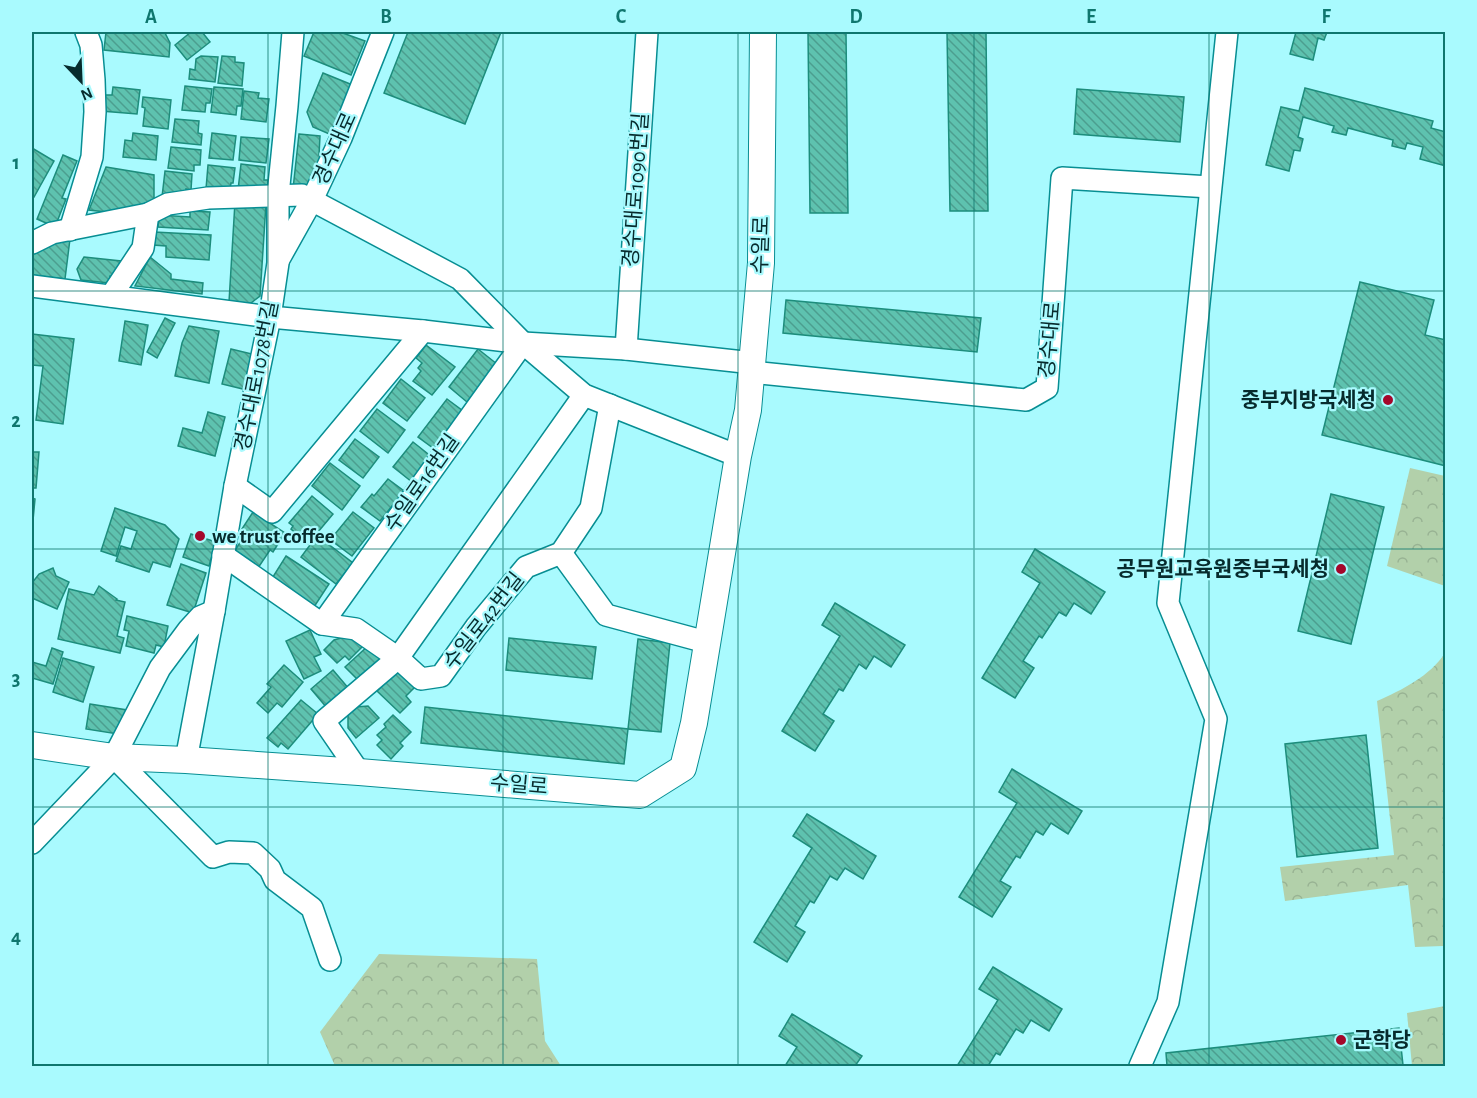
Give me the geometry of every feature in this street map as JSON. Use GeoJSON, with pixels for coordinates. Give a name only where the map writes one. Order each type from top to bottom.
{"type":"FeatureCollection","features":[{"type":"Feature","properties":{"kind":"street"},"geometry":{"type":"LineString","coordinates":[[70,230],[92,157],[95,112],[94,80],[91,45],[86,32]]}},
{"type":"Feature","properties":{"kind":"street","name":"경수대로1078번길"},"geometry":{"type":"LineString","coordinates":[[186,760],[235,486],[270,317],[278,263],[278,195],[288,106],[293,32]]}},
{"type":"Feature","properties":{"kind":"street","name":"경수대로"},"geometry":{"type":"LineString","coordinates":[[278,263],[312,200],[341,138],[383,32]]}},
{"type":"Feature","properties":{"kind":"street","name":"경수대로1090번길"},"geometry":{"type":"LineString","coordinates":[[626,350],[647,32]]}},
{"type":"Feature","properties":{"kind":"street","name":"수일로"},"geometry":{"type":"LineString","coordinates":[[32,745],[114,757],[359,772],[640,795],[683,768],[694,723],[738,456],[748,410],[761,263],[763,32]]}},
{"type":"Feature","properties":{"kind":"street"},"geometry":{"type":"LineString","coordinates":[[1140,1066],[1168,1002],[1216,719],[1168,603],[1227,32]]}},
{"type":"Feature","properties":{"kind":"street","name":"경수대로"},"geometry":{"type":"LineString","coordinates":[[752,368],[1026,400],[1047,388],[1062,178],[1210,187]]}},
{"type":"Feature","properties":{"kind":"street"},"geometry":{"type":"LineString","coordinates":[[32,243],[52,233],[148,214],[168,204],[208,198],[302,195],[460,279],[523,343],[584,395],[738,456]]}},
{"type":"Feature","properties":{"kind":"street"},"geometry":{"type":"LineString","coordinates":[[111,296],[142,248],[148,214]]}},
{"type":"Feature","properties":{"kind":"street"},"geometry":{"type":"LineString","coordinates":[[32,286],[270,317],[523,343],[626,350],[752,368]]}},
{"type":"Feature","properties":{"kind":"street"},"geometry":{"type":"LineString","coordinates":[[235,486],[272,512],[423,331]]}},
{"type":"Feature","properties":{"kind":"street","name":"수일로16번길"},"geometry":{"type":"LineString","coordinates":[[322,624],[523,343]]}},
{"type":"Feature","properties":{"kind":"street"},"geometry":{"type":"LineString","coordinates":[[359,772],[324,721],[398,658],[584,395]]}},
{"type":"Feature","properties":{"kind":"street"},"geometry":{"type":"LineString","coordinates":[[610,405],[591,508],[561,553],[606,615],[706,642]]}},
{"type":"Feature","properties":{"kind":"street","name":"수일로42번길"},"geometry":{"type":"LineString","coordinates":[[398,658],[421,679],[441,676],[476,627],[526,567],[561,553]]}},
{"type":"Feature","properties":{"kind":"street"},"geometry":{"type":"LineString","coordinates":[[223,555],[322,624],[356,629],[398,658]]}},
{"type":"Feature","properties":{"kind":"street"},"geometry":{"type":"LineString","coordinates":[[32,843],[114,757],[160,668],[200,617],[214,610]]}},
{"type":"Feature","properties":{"kind":"street"},"geometry":{"type":"LineString","coordinates":[[114,757],[213,856],[229,852],[253,853],[270,869],[275,880],[312,908],[330,960]]}},
{"type":"Feature","properties":{"kind":"green space"},"geometry":{"type":"Polygon","coordinates":[[[1410,468],[1445,476],[1445,586],[1387,566],[1410,468]]]}},
{"type":"Feature","properties":{"kind":"green space"},"geometry":{"type":"Polygon","coordinates":[[[1445,653],[1445,952],[1443,946],[1415,947],[1408,885],[1285,901],[1280,867],[1394,855],[1377,701],[1406,687],[1432,669],[1445,653]]]}},
{"type":"Feature","properties":{"kind":"green space"},"geometry":{"type":"Polygon","coordinates":[[[379,954],[537,959],[545,1041],[561,1066],[335,1066],[320,1032],[379,954]]]}},
{"type":"Feature","properties":{"kind":"green space"},"geometry":{"type":"Polygon","coordinates":[[[1445,1006],[1445,1066],[1412,1066],[1407,1013],[1445,1006]]]}},
{"type":"Feature","properties":{"kind":"building"},"geometry":{"type":"Polygon","coordinates":[[[106,32],[165,33],[170,43],[169,57],[104,50],[106,32]]]}},
{"type":"Feature","properties":{"kind":"building"},"geometry":{"type":"Polygon","coordinates":[[[191,32],[202,32],[210,42],[187,60],[175,45],[191,32]]]}},
{"type":"Feature","properties":{"kind":"building"},"geometry":{"type":"Polygon","coordinates":[[[314,32],[340,32],[365,41],[351,75],[304,56],[314,32]]]}},
{"type":"Feature","properties":{"kind":"building"},"geometry":{"type":"Polygon","coordinates":[[[408,32],[501,32],[465,124],[384,93],[408,32]]]}},
{"type":"Feature","properties":{"kind":"building"},"geometry":{"type":"Polygon","coordinates":[[[808,32],[846,32],[848,213],[810,213],[808,32]]]}},
{"type":"Feature","properties":{"kind":"building"},"geometry":{"type":"Polygon","coordinates":[[[947,32],[986,32],[988,211],[950,211],[947,32]]]}},
{"type":"Feature","properties":{"kind":"building"},"geometry":{"type":"Polygon","coordinates":[[[1296,32],[1327,32],[1324,40],[1318,38],[1313,60],[1290,54],[1296,32]]]}},
{"type":"Feature","properties":{"kind":"building"},"geometry":{"type":"Polygon","coordinates":[[[201,56],[218,57],[215,82],[189,79],[190,69],[195,70],[196,59],[201,56]]]}},
{"type":"Feature","properties":{"kind":"building"},"geometry":{"type":"Polygon","coordinates":[[[222,56],[235,57],[235,62],[244,63],[242,86],[218,83],[222,56]]]}},
{"type":"Feature","properties":{"kind":"building"},"geometry":{"type":"Polygon","coordinates":[[[323,73],[355,86],[334,136],[313,127],[307,112],[323,73]]]}},
{"type":"Feature","properties":{"kind":"building"},"geometry":{"type":"Polygon","coordinates":[[[185,86],[212,89],[210,103],[206,103],[205,112],[182,110],[185,86]]]}},
{"type":"Feature","properties":{"kind":"building"},"geometry":{"type":"Polygon","coordinates":[[[113,87],[140,90],[137,114],[101,111],[103,95],[112,95],[113,87]]]}},
{"type":"Feature","properties":{"kind":"building"},"geometry":{"type":"Polygon","coordinates":[[[214,87],[243,89],[241,106],[237,106],[236,115],[211,112],[214,87]]]}},
{"type":"Feature","properties":{"kind":"building"},"geometry":{"type":"Polygon","coordinates":[[[1305,88],[1433,121],[1431,128],[1446,132],[1446,166],[1420,159],[1423,147],[1407,143],[1405,149],[1392,146],[1393,140],[1348,128],[1346,135],[1332,132],[1334,126],[1303,117],[1298,137],[1303,139],[1300,151],[1294,150],[1289,171],[1266,165],[1281,107],[1299,111],[1305,88]]]}},
{"type":"Feature","properties":{"kind":"building"},"geometry":{"type":"Polygon","coordinates":[[[1077,89],[1184,97],[1180,142],[1074,134],[1077,89]]]}},
{"type":"Feature","properties":{"kind":"building"},"geometry":{"type":"Polygon","coordinates":[[[244,91],[259,93],[258,98],[269,99],[266,122],[241,119],[244,91]]]}},
{"type":"Feature","properties":{"kind":"building"},"geometry":{"type":"Polygon","coordinates":[[[143,97],[171,100],[168,129],[143,126],[145,108],[142,107],[143,97]]]}},
{"type":"Feature","properties":{"kind":"building"},"geometry":{"type":"Polygon","coordinates":[[[175,119],[199,121],[198,133],[202,134],[201,145],[172,142],[175,119]]]}},
{"type":"Feature","properties":{"kind":"building"},"geometry":{"type":"Polygon","coordinates":[[[133,133],[158,136],[156,160],[123,157],[125,140],[132,141],[133,133]]]}},
{"type":"Feature","properties":{"kind":"building"},"geometry":{"type":"Polygon","coordinates":[[[212,133],[236,136],[233,160],[209,158],[212,133]]]}},
{"type":"Feature","properties":{"kind":"building"},"geometry":{"type":"Polygon","coordinates":[[[299,134],[320,136],[319,155],[325,155],[312,191],[293,189],[299,134]]]}},
{"type":"Feature","properties":{"kind":"building"},"geometry":{"type":"Polygon","coordinates":[[[241,137],[269,139],[266,163],[239,160],[241,137]]]}},
{"type":"Feature","properties":{"kind":"building"},"geometry":{"type":"Polygon","coordinates":[[[171,147],[201,150],[200,165],[194,165],[194,171],[168,168],[171,147]]]}},
{"type":"Feature","properties":{"kind":"building"},"geometry":{"type":"Polygon","coordinates":[[[32,148],[54,161],[34,197],[32,196],[32,148]]]}},
{"type":"Feature","properties":{"kind":"building"},"geometry":{"type":"Polygon","coordinates":[[[63,155],[77,161],[62,198],[66,199],[55,227],[37,219],[63,155]]]}},
{"type":"Feature","properties":{"kind":"building"},"geometry":{"type":"Polygon","coordinates":[[[241,164],[265,167],[264,180],[268,180],[267,193],[238,190],[241,164]]]}},
{"type":"Feature","properties":{"kind":"building"},"geometry":{"type":"Polygon","coordinates":[[[208,165],[235,168],[230,191],[206,189],[208,165]]]}},
{"type":"Feature","properties":{"kind":"building"},"geometry":{"type":"Polygon","coordinates":[[[106,167],[154,175],[154,200],[137,209],[115,213],[89,210],[106,167]]]}},
{"type":"Feature","properties":{"kind":"building"},"geometry":{"type":"Polygon","coordinates":[[[165,171],[192,174],[191,190],[186,189],[185,199],[162,197],[165,171]]]}},
{"type":"Feature","properties":{"kind":"building"},"geometry":{"type":"Polygon","coordinates":[[[235,202],[266,204],[260,296],[251,303],[229,302],[235,202]]]}},
{"type":"Feature","properties":{"kind":"building"},"geometry":{"type":"Polygon","coordinates":[[[190,211],[210,212],[208,230],[158,227],[159,215],[190,217],[190,211]]]}},
{"type":"Feature","properties":{"kind":"building"},"geometry":{"type":"Polygon","coordinates":[[[154,232],[211,235],[209,260],[166,257],[166,246],[153,245],[154,232]]]}},
{"type":"Feature","properties":{"kind":"building"},"geometry":{"type":"Polygon","coordinates":[[[53,237],[70,239],[65,279],[32,275],[32,254],[53,237]]]}},
{"type":"Feature","properties":{"kind":"building"},"geometry":{"type":"Polygon","coordinates":[[[84,257],[121,261],[120,277],[110,276],[109,283],[81,280],[77,269],[84,257]]]}},
{"type":"Feature","properties":{"kind":"building"},"geometry":{"type":"Polygon","coordinates":[[[150,257],[171,274],[171,279],[203,283],[202,294],[135,286],[150,257]]]}},
{"type":"Feature","properties":{"kind":"building","name":"중부지방국세청"},"geometry":{"type":"Polygon","coordinates":[[[1360,282],[1434,300],[1425,335],[1446,340],[1446,466],[1322,435],[1360,282]]]}},
{"type":"Feature","properties":{"kind":"building"},"geometry":{"type":"Polygon","coordinates":[[[786,300],[981,318],[977,352],[783,333],[786,300]]]}},
{"type":"Feature","properties":{"kind":"building"},"geometry":{"type":"Polygon","coordinates":[[[165,318],[175,323],[157,358],[147,352],[165,318]]]}},
{"type":"Feature","properties":{"kind":"building"},"geometry":{"type":"Polygon","coordinates":[[[125,321],[148,325],[141,365],[119,361],[125,321]]]}},
{"type":"Feature","properties":{"kind":"building"},"geometry":{"type":"Polygon","coordinates":[[[189,326],[219,331],[209,383],[175,376],[182,343],[189,326]]]}},
{"type":"Feature","properties":{"kind":"building"},"geometry":{"type":"Polygon","coordinates":[[[32,334],[74,339],[63,424],[36,420],[43,366],[32,365],[32,334]]]}},
{"type":"Feature","properties":{"kind":"building"},"geometry":{"type":"Polygon","coordinates":[[[426,345],[455,367],[432,395],[413,381],[421,371],[418,368],[422,363],[416,358],[426,345]]]}},
{"type":"Feature","properties":{"kind":"building"},"geometry":{"type":"Polygon","coordinates":[[[231,349],[252,354],[243,389],[222,384],[231,349]]]}},
{"type":"Feature","properties":{"kind":"building"},"geometry":{"type":"Polygon","coordinates":[[[478,349],[497,364],[467,402],[449,387],[478,349]]]}},
{"type":"Feature","properties":{"kind":"building"},"geometry":{"type":"Polygon","coordinates":[[[401,379],[425,398],[407,421],[383,403],[401,379]]]}},
{"type":"Feature","properties":{"kind":"building"},"geometry":{"type":"Polygon","coordinates":[[[447,399],[463,411],[433,448],[418,437],[447,399]]]}},
{"type":"Feature","properties":{"kind":"building"},"geometry":{"type":"Polygon","coordinates":[[[377,409],[405,430],[388,453],[360,431],[377,409]]]}},
{"type":"Feature","properties":{"kind":"building"},"geometry":{"type":"Polygon","coordinates":[[[208,412],[225,417],[215,456],[178,446],[183,428],[202,433],[208,412]]]}},
{"type":"Feature","properties":{"kind":"building"},"geometry":{"type":"Polygon","coordinates":[[[355,439],[379,457],[363,478],[339,460],[355,439]]]}},
{"type":"Feature","properties":{"kind":"building"},"geometry":{"type":"Polygon","coordinates":[[[413,442],[432,457],[412,482],[393,467],[413,442]]]}},
{"type":"Feature","properties":{"kind":"building"},"geometry":{"type":"Polygon","coordinates":[[[32,452],[39,452],[36,488],[32,488],[32,452]]]}},
{"type":"Feature","properties":{"kind":"building"},"geometry":{"type":"Polygon","coordinates":[[[330,463],[360,486],[342,510],[312,486],[330,463]]]}},
{"type":"Feature","properties":{"kind":"building"},"geometry":{"type":"Polygon","coordinates":[[[388,479],[404,491],[380,521],[361,507],[388,479]]]}},
{"type":"Feature","properties":{"kind":"building","name":"공무원교육원중부국세청"},"geometry":{"type":"Polygon","coordinates":[[[1331,494],[1384,507],[1351,644],[1298,631],[1331,494]]]}},
{"type":"Feature","properties":{"kind":"building"},"geometry":{"type":"Polygon","coordinates":[[[312,496],[333,514],[308,544],[291,529],[293,526],[289,523],[312,496]]]}},
{"type":"Feature","properties":{"kind":"building"},"geometry":{"type":"Polygon","coordinates":[[[32,498],[35,499],[32,531],[32,498]]]}},
{"type":"Feature","properties":{"kind":"building"},"geometry":{"type":"Polygon","coordinates":[[[115,508],[165,525],[179,539],[170,567],[153,562],[149,572],[116,561],[121,546],[131,549],[137,531],[125,527],[116,556],[101,551],[115,508]]]}},
{"type":"Feature","properties":{"kind":"building"},"geometry":{"type":"Polygon","coordinates":[[[253,512],[285,533],[273,552],[270,550],[256,571],[232,555],[243,538],[238,535],[253,512]]]}},
{"type":"Feature","properties":{"kind":"building"},"geometry":{"type":"Polygon","coordinates":[[[353,512],[374,528],[352,556],[328,538],[332,532],[335,534],[353,512]]]}},
{"type":"Feature","properties":{"kind":"building"},"geometry":{"type":"Polygon","coordinates":[[[191,534],[216,542],[209,566],[183,557],[191,534]]]}},
{"type":"Feature","properties":{"kind":"building"},"geometry":{"type":"Polygon","coordinates":[[[319,537],[353,563],[336,584],[301,557],[319,537]]]}},
{"type":"Feature","properties":{"kind":"building"},"geometry":{"type":"Polygon","coordinates":[[[1035,549],[1105,592],[1091,614],[1074,603],[1066,616],[1059,612],[1042,638],[1039,636],[1023,661],[1034,668],[1015,698],[982,678],[1040,583],[1022,572],[1035,549]]]}},
{"type":"Feature","properties":{"kind":"building"},"geometry":{"type":"Polygon","coordinates":[[[286,556],[329,584],[314,607],[271,580],[286,556]]]}},
{"type":"Feature","properties":{"kind":"building"},"geometry":{"type":"Polygon","coordinates":[[[181,564],[206,573],[193,613],[167,605],[181,564]]]}},
{"type":"Feature","properties":{"kind":"building"},"geometry":{"type":"Polygon","coordinates":[[[53,568],[56,576],[69,582],[57,609],[32,598],[32,583],[39,574],[53,568]]]}},
{"type":"Feature","properties":{"kind":"building"},"geometry":{"type":"Polygon","coordinates":[[[99,586],[116,600],[125,602],[117,636],[124,638],[120,653],[58,639],[69,589],[94,595],[99,586]]]}},
{"type":"Feature","properties":{"kind":"building"},"geometry":{"type":"Polygon","coordinates":[[[835,603],[905,645],[891,667],[874,656],[866,669],[859,664],[843,691],[839,689],[823,714],[834,721],[815,751],[782,731],[840,636],[822,625],[835,603]]]}},
{"type":"Feature","properties":{"kind":"building"},"geometry":{"type":"Polygon","coordinates":[[[127,616],[168,626],[164,647],[156,645],[154,653],[126,646],[129,631],[124,630],[127,616]]]}},
{"type":"Feature","properties":{"kind":"building"},"geometry":{"type":"Polygon","coordinates":[[[310,630],[321,654],[314,657],[321,671],[304,679],[286,641],[310,630]]]}},
{"type":"Feature","properties":{"kind":"building"},"geometry":{"type":"Polygon","coordinates":[[[352,635],[363,646],[349,660],[345,656],[337,663],[324,650],[334,640],[352,635]]]}},
{"type":"Feature","properties":{"kind":"building"},"geometry":{"type":"Polygon","coordinates":[[[509,638],[596,647],[592,679],[506,670],[509,638]]]}},
{"type":"Feature","properties":{"kind":"building"},"geometry":{"type":"Polygon","coordinates":[[[638,639],[670,643],[661,732],[628,729],[638,639]]]}},
{"type":"Feature","properties":{"kind":"building"},"geometry":{"type":"Polygon","coordinates":[[[369,645],[383,660],[360,682],[345,667],[369,645]]]}},
{"type":"Feature","properties":{"kind":"building"},"geometry":{"type":"Polygon","coordinates":[[[52,648],[63,652],[53,684],[32,678],[32,662],[46,666],[52,648]]]}},
{"type":"Feature","properties":{"kind":"building"},"geometry":{"type":"Polygon","coordinates":[[[63,658],[94,667],[83,702],[53,692],[63,658]]]}},
{"type":"Feature","properties":{"kind":"building"},"geometry":{"type":"Polygon","coordinates":[[[284,665],[303,682],[282,707],[277,703],[268,713],[257,703],[271,687],[267,684],[284,665]]]}},
{"type":"Feature","properties":{"kind":"building"},"geometry":{"type":"Polygon","coordinates":[[[401,667],[418,684],[406,696],[411,702],[400,713],[377,691],[401,667]]]}},
{"type":"Feature","properties":{"kind":"building"},"geometry":{"type":"Polygon","coordinates":[[[333,670],[349,689],[327,708],[311,689],[333,670]]]}},
{"type":"Feature","properties":{"kind":"building"},"geometry":{"type":"Polygon","coordinates":[[[301,700],[318,714],[288,749],[281,743],[278,747],[267,738],[301,700]]]}},
{"type":"Feature","properties":{"kind":"building"},"geometry":{"type":"Polygon","coordinates":[[[90,704],[127,710],[124,735],[86,729],[90,704]]]}},
{"type":"Feature","properties":{"kind":"building"},"geometry":{"type":"Polygon","coordinates":[[[368,706],[379,718],[356,738],[348,728],[348,714],[356,707],[368,706]]]}},
{"type":"Feature","properties":{"kind":"building"},"geometry":{"type":"Polygon","coordinates":[[[425,707],[628,729],[624,764],[421,743],[425,707]]]}},
{"type":"Feature","properties":{"kind":"building"},"geometry":{"type":"Polygon","coordinates":[[[393,715],[411,732],[400,743],[403,746],[391,759],[377,745],[382,740],[377,735],[386,727],[384,724],[393,715]]]}},
{"type":"Feature","properties":{"kind":"building"},"geometry":{"type":"Polygon","coordinates":[[[1366,735],[1378,848],[1297,857],[1285,744],[1366,735]]]}},
{"type":"Feature","properties":{"kind":"building"},"geometry":{"type":"Polygon","coordinates":[[[1012,769],[1082,811],[1068,834],[1051,823],[1043,835],[1036,831],[1020,858],[1016,856],[1000,881],[1011,887],[992,917],[959,897],[1017,803],[999,792],[1012,769]]]}},
{"type":"Feature","properties":{"kind":"building"},"geometry":{"type":"Polygon","coordinates":[[[807,814],[876,856],[863,879],[845,868],[837,880],[830,876],[814,903],[810,901],[795,926],[805,932],[787,962],[754,942],[812,848],[793,836],[807,814]]]}},
{"type":"Feature","properties":{"kind":"building"},"geometry":{"type":"Polygon","coordinates":[[[993,967],[1062,1009],[1049,1031],[1031,1020],[1023,1033],[1016,1029],[1000,1055],[996,1053],[988,1066],[957,1066],[998,1000],[979,989],[993,967]]]}},
{"type":"Feature","properties":{"kind":"building"},"geometry":{"type":"Polygon","coordinates":[[[792,1014],[862,1056],[855,1066],[785,1066],[797,1047],[779,1036],[792,1014]]]}},
{"type":"Feature","properties":{"kind":"building","name":"군학당"},"geometry":{"type":"Polygon","coordinates":[[[1399,1028],[1403,1065],[1167,1066],[1166,1053],[1399,1028]]]}},
{"type":"Feature","properties":{"kind":"place","name":"중부지방국세청"},"geometry":{"type":"Point","coordinates":[1388,400]}},
{"type":"Feature","properties":{"kind":"place","name":"we trust coffee"},"geometry":{"type":"Point","coordinates":[200,536]}},
{"type":"Feature","properties":{"kind":"place","name":"공무원교육원중부국세청"},"geometry":{"type":"Point","coordinates":[1341,569]}},
{"type":"Feature","properties":{"kind":"place","name":"군학당"},"geometry":{"type":"Point","coordinates":[1341,1040]}}]}
